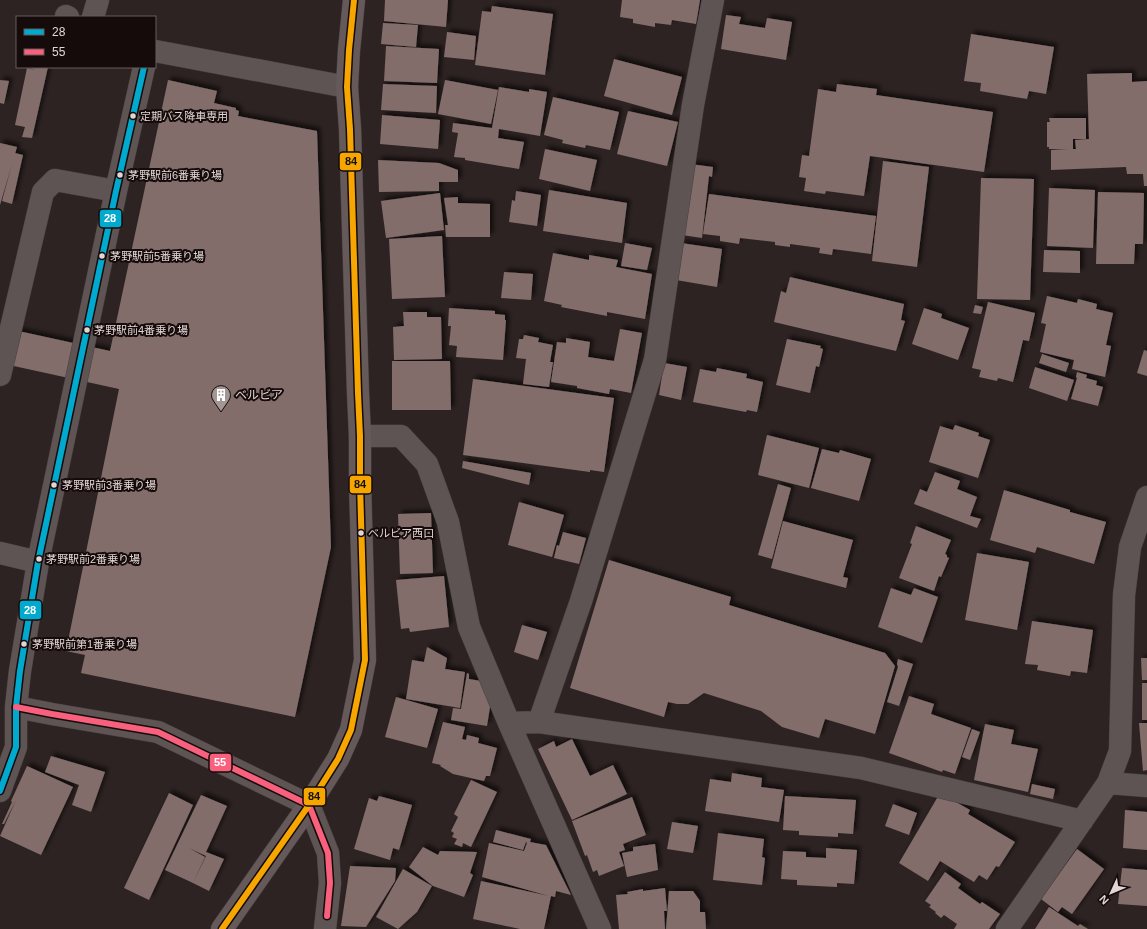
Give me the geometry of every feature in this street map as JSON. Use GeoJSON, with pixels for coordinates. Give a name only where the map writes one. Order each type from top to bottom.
{"type":"FeatureCollection","features":[{"type":"Feature","properties":{"kind":"main road"},"geometry":{"type":"LineString","coordinates":[[222,929],[309,805],[338,759],[351,730],[365,660],[360,436],[347,87],[354,0]]}},
{"type":"Feature","properties":{"kind":"street"},"geometry":{"type":"LineString","coordinates":[[93,16],[98,0]]}},
{"type":"Feature","properties":{"kind":"street"},"geometry":{"type":"LineString","coordinates":[[539,722],[581,601],[655,360],[693,105],[713,0]]}},
{"type":"Feature","properties":{"kind":"street"},"geometry":{"type":"LineString","coordinates":[[156,51],[347,87]]}},
{"type":"Feature","properties":{"kind":"street"},"geometry":{"type":"LineString","coordinates":[[0,791],[16,747],[16,707],[20,671],[38,562],[116,191],[144,68]]}},
{"type":"Feature","properties":{"kind":"street"},"geometry":{"type":"LineString","coordinates":[[0,375],[43,192],[55,180],[116,191]]}},
{"type":"Feature","properties":{"kind":"street"},"geometry":{"type":"LineString","coordinates":[[360,436],[401,436],[427,464],[448,522],[470,627],[509,723],[600,929]]}},
{"type":"Feature","properties":{"kind":"street"},"geometry":{"type":"LineString","coordinates":[[1007,929],[1108,784],[1120,751],[1124,595],[1130,547],[1147,497]]}},
{"type":"Feature","properties":{"kind":"street"},"geometry":{"type":"LineString","coordinates":[[0,553],[38,562]]}},
{"type":"Feature","properties":{"kind":"street"},"geometry":{"type":"LineString","coordinates":[[16,707],[158,732],[309,805],[328,853],[330,883],[326,929]]}},
{"type":"Feature","properties":{"kind":"street"},"geometry":{"type":"LineString","coordinates":[[509,723],[539,722],[862,768],[1082,821]]}},
{"type":"Feature","properties":{"kind":"street"},"geometry":{"type":"LineString","coordinates":[[1108,784],[1147,786]]}},
{"type":"Feature","properties":{"kind":"building"},"geometry":{"type":"Polygon","coordinates":[[[385,0],[448,0],[446,27],[384,21],[385,0]]]}},
{"type":"Feature","properties":{"kind":"building"},"geometry":{"type":"Polygon","coordinates":[[[622,0],[700,0],[696,24],[672,20],[671,25],[655,23],[655,27],[633,23],[633,19],[620,17],[622,0]]]}},
{"type":"Feature","properties":{"kind":"building"},"geometry":{"type":"Polygon","coordinates":[[[492,6],[553,14],[545,75],[475,65],[482,11],[491,12],[492,6]]]}},
{"type":"Feature","properties":{"kind":"building"},"geometry":{"type":"Polygon","coordinates":[[[726,15],[741,17],[739,24],[765,28],[767,18],[792,22],[786,60],[721,49],[726,15]]]}},
{"type":"Feature","properties":{"kind":"building"},"geometry":{"type":"Polygon","coordinates":[[[383,23],[418,25],[416,47],[381,44],[383,23]]]}},
{"type":"Feature","properties":{"kind":"building"},"geometry":{"type":"Polygon","coordinates":[[[447,32],[476,36],[474,60],[444,57],[447,32]]]}},
{"type":"Feature","properties":{"kind":"building"},"geometry":{"type":"Polygon","coordinates":[[[971,34],[1054,47],[1046,94],[1029,91],[1027,99],[980,91],[981,83],[964,81],[971,34]]]}},
{"type":"Feature","properties":{"kind":"building"},"geometry":{"type":"Polygon","coordinates":[[[386,46],[439,49],[437,83],[384,81],[386,46]]]}},
{"type":"Feature","properties":{"kind":"building"},"geometry":{"type":"Polygon","coordinates":[[[614,59],[682,77],[672,115],[604,96],[614,59]]]}},
{"type":"Feature","properties":{"kind":"building"},"geometry":{"type":"Polygon","coordinates":[[[27,68],[35,70],[30,68],[48,68],[32,138],[22,137],[25,127],[15,125],[27,68]]]}},
{"type":"Feature","properties":{"kind":"building"},"geometry":{"type":"Polygon","coordinates":[[[1132,73],[1132,82],[1147,81],[1147,186],[1144,186],[1143,174],[1127,174],[1126,167],[1051,170],[1051,150],[1068,149],[1049,149],[1049,147],[1047,147],[1047,122],[1050,122],[1049,118],[1086,118],[1086,139],[1073,139],[1073,149],[1076,149],[1075,140],[1089,139],[1087,74],[1132,73]]]}},
{"type":"Feature","properties":{"kind":"building"},"geometry":{"type":"Polygon","coordinates":[[[0,80],[9,81],[4,104],[0,103],[0,80]]]}},
{"type":"Feature","properties":{"kind":"building","name":"ベルビア"},"geometry":{"type":"Polygon","coordinates":[[[168,80],[217,91],[214,103],[236,108],[236,110],[239,111],[238,116],[317,131],[331,547],[295,717],[81,673],[85,655],[66,651],[119,389],[0,363],[0,327],[110,351],[168,80]]]}},
{"type":"Feature","properties":{"kind":"building"},"geometry":{"type":"Polygon","coordinates":[[[445,80],[498,90],[491,124],[438,114],[445,80]]]}},
{"type":"Feature","properties":{"kind":"building"},"geometry":{"type":"Polygon","coordinates":[[[383,84],[437,86],[436,113],[381,110],[383,84]]]}},
{"type":"Feature","properties":{"kind":"building"},"geometry":{"type":"Polygon","coordinates":[[[837,84],[877,89],[876,95],[993,112],[984,172],[870,156],[864,196],[826,191],[825,194],[804,191],[806,178],[799,177],[802,155],[809,156],[818,89],[836,92],[837,84]]]}},
{"type":"Feature","properties":{"kind":"building"},"geometry":{"type":"Polygon","coordinates":[[[499,87],[529,92],[529,89],[547,92],[540,136],[499,129],[498,138],[524,142],[519,169],[454,157],[458,133],[452,132],[453,123],[492,128],[499,87]]]}},
{"type":"Feature","properties":{"kind":"building"},"geometry":{"type":"Polygon","coordinates":[[[553,97],[619,112],[610,150],[586,145],[585,148],[562,143],[563,140],[544,135],[553,97]]]}},
{"type":"Feature","properties":{"kind":"building"},"geometry":{"type":"Polygon","coordinates":[[[628,111],[678,122],[667,166],[617,154],[628,111]]]}},
{"type":"Feature","properties":{"kind":"building"},"geometry":{"type":"Polygon","coordinates":[[[382,115],[440,120],[438,149],[380,144],[382,115]]]}},
{"type":"Feature","properties":{"kind":"building"},"geometry":{"type":"Polygon","coordinates":[[[0,143],[17,147],[0,205],[0,143]]]}},
{"type":"Feature","properties":{"kind":"building"},"geometry":{"type":"Polygon","coordinates":[[[545,149],[597,160],[590,191],[539,179],[545,149]]]}},
{"type":"Feature","properties":{"kind":"building"},"geometry":{"type":"Polygon","coordinates":[[[15,153],[23,155],[12,204],[2,201],[15,153]]]}},
{"type":"Feature","properties":{"kind":"building"},"geometry":{"type":"Polygon","coordinates":[[[378,160],[439,163],[458,170],[458,182],[439,182],[439,191],[379,192],[378,160]]]}},
{"type":"Feature","properties":{"kind":"building"},"geometry":{"type":"Polygon","coordinates":[[[883,161],[929,167],[917,267],[872,261],[883,161]]]}},
{"type":"Feature","properties":{"kind":"building"},"geometry":{"type":"Polygon","coordinates":[[[690,164],[713,167],[712,177],[709,176],[702,238],[682,235],[690,164]]]}},
{"type":"Feature","properties":{"kind":"building"},"geometry":{"type":"Polygon","coordinates":[[[981,178],[1034,179],[1030,300],[977,299],[981,178]]]}},
{"type":"Feature","properties":{"kind":"building"},"geometry":{"type":"Polygon","coordinates":[[[1049,188],[1095,190],[1093,248],[1047,246],[1049,188]]]}},
{"type":"Feature","properties":{"kind":"building"},"geometry":{"type":"Polygon","coordinates":[[[549,190],[627,203],[622,243],[543,231],[549,190]]]}},
{"type":"Feature","properties":{"kind":"building"},"geometry":{"type":"Polygon","coordinates":[[[516,191],[541,195],[537,226],[509,222],[512,200],[515,201],[516,191]]]}},
{"type":"Feature","properties":{"kind":"building"},"geometry":{"type":"Polygon","coordinates":[[[1098,192],[1144,193],[1143,244],[1135,244],[1134,264],[1096,264],[1098,192]]]}},
{"type":"Feature","properties":{"kind":"building"},"geometry":{"type":"Polygon","coordinates":[[[440,193],[444,230],[386,238],[381,201],[440,193]]]}},
{"type":"Feature","properties":{"kind":"building"},"geometry":{"type":"Polygon","coordinates":[[[709,194],[876,216],[871,254],[833,249],[832,255],[819,253],[820,248],[790,244],[790,247],[775,245],[775,242],[740,238],[739,244],[720,241],[720,236],[703,234],[709,194]]]}},
{"type":"Feature","properties":{"kind":"building"},"geometry":{"type":"Polygon","coordinates":[[[458,197],[458,203],[490,204],[490,237],[446,237],[445,225],[448,225],[444,198],[458,197]]]}},
{"type":"Feature","properties":{"kind":"building"},"geometry":{"type":"Polygon","coordinates":[[[442,236],[445,297],[392,299],[389,239],[442,236]]]}},
{"type":"Feature","properties":{"kind":"building"},"geometry":{"type":"Polygon","coordinates":[[[625,243],[652,248],[647,270],[621,266],[625,243]]]}},
{"type":"Feature","properties":{"kind":"building"},"geometry":{"type":"Polygon","coordinates":[[[681,243],[722,249],[717,287],[676,280],[681,243]]]}},
{"type":"Feature","properties":{"kind":"building"},"geometry":{"type":"Polygon","coordinates":[[[1044,250],[1080,251],[1080,273],[1043,272],[1044,250]]]}},
{"type":"Feature","properties":{"kind":"building"},"geometry":{"type":"Polygon","coordinates":[[[553,253],[589,260],[589,255],[618,260],[616,267],[652,274],[645,319],[607,312],[607,316],[561,307],[562,305],[544,301],[553,253]]]}},
{"type":"Feature","properties":{"kind":"building"},"geometry":{"type":"Polygon","coordinates":[[[504,272],[533,274],[531,300],[501,298],[504,272]]]}},
{"type":"Feature","properties":{"kind":"building"},"geometry":{"type":"Polygon","coordinates":[[[790,277],[904,304],[901,320],[905,321],[896,351],[774,322],[781,291],[786,293],[790,277]]]}},
{"type":"Feature","properties":{"kind":"building"},"geometry":{"type":"Polygon","coordinates":[[[1047,296],[1077,303],[1078,299],[1097,304],[1096,309],[1113,313],[1106,345],[1111,346],[1105,377],[1072,369],[1074,360],[1040,352],[1046,324],[1041,323],[1047,296]]]}},
{"type":"Feature","properties":{"kind":"building"},"geometry":{"type":"Polygon","coordinates":[[[988,302],[1035,313],[1029,341],[1023,340],[1013,382],[998,378],[997,381],[979,377],[981,370],[972,368],[988,302]]]}},
{"type":"Feature","properties":{"kind":"building"},"geometry":{"type":"Polygon","coordinates":[[[975,305],[983,307],[981,314],[973,313],[975,305]]]}},
{"type":"Feature","properties":{"kind":"building"},"geometry":{"type":"Polygon","coordinates":[[[449,308],[495,311],[495,314],[505,315],[506,320],[503,360],[456,357],[457,346],[449,345],[451,326],[448,326],[449,308]]]}},
{"type":"Feature","properties":{"kind":"building"},"geometry":{"type":"Polygon","coordinates":[[[924,308],[942,314],[941,318],[969,328],[958,360],[912,344],[924,308]]]}},
{"type":"Feature","properties":{"kind":"building"},"geometry":{"type":"Polygon","coordinates":[[[403,312],[427,312],[427,317],[441,317],[442,359],[394,360],[393,327],[404,326],[403,312]]]}},
{"type":"Feature","properties":{"kind":"building"},"geometry":{"type":"Polygon","coordinates":[[[620,329],[642,333],[631,393],[610,389],[609,394],[577,388],[577,386],[551,382],[557,342],[566,343],[566,338],[590,342],[588,357],[614,361],[620,329]]]}},
{"type":"Feature","properties":{"kind":"building"},"geometry":{"type":"Polygon","coordinates":[[[524,335],[539,338],[538,342],[553,345],[550,362],[553,362],[549,387],[523,384],[526,359],[516,358],[519,339],[523,339],[524,335]]]}},
{"type":"Feature","properties":{"kind":"building"},"geometry":{"type":"Polygon","coordinates":[[[787,339],[821,346],[820,348],[823,349],[819,367],[816,366],[810,393],[776,385],[787,339]]]}},
{"type":"Feature","properties":{"kind":"building"},"geometry":{"type":"Polygon","coordinates":[[[1144,350],[1147,351],[1147,376],[1137,373],[1144,350]]]}},
{"type":"Feature","properties":{"kind":"building"},"geometry":{"type":"Polygon","coordinates":[[[1042,354],[1069,363],[1066,372],[1039,363],[1042,354]]]}},
{"type":"Feature","properties":{"kind":"building"},"geometry":{"type":"Polygon","coordinates":[[[392,361],[450,361],[451,410],[392,410],[392,361]]]}},
{"type":"Feature","properties":{"kind":"building"},"geometry":{"type":"Polygon","coordinates":[[[664,363],[687,367],[681,400],[659,395],[664,363]]]}},
{"type":"Feature","properties":{"kind":"building"},"geometry":{"type":"Polygon","coordinates":[[[1035,367],[1074,380],[1067,401],[1029,388],[1035,367]]]}},
{"type":"Feature","properties":{"kind":"building"},"geometry":{"type":"Polygon","coordinates":[[[717,368],[747,374],[746,378],[763,382],[757,412],[747,410],[746,412],[693,402],[700,369],[716,372],[717,368]]]}},
{"type":"Feature","properties":{"kind":"building"},"geometry":{"type":"Polygon","coordinates":[[[1077,372],[1087,375],[1086,378],[1097,381],[1096,385],[1103,387],[1098,406],[1071,399],[1077,378],[1077,372]]]}},
{"type":"Feature","properties":{"kind":"building"},"geometry":{"type":"Polygon","coordinates":[[[473,379],[614,398],[604,472],[590,470],[590,472],[463,455],[473,379]]]}},
{"type":"Feature","properties":{"kind":"building"},"geometry":{"type":"Polygon","coordinates":[[[955,425],[979,433],[978,436],[990,440],[978,478],[929,462],[940,426],[953,430],[955,425]]]}},
{"type":"Feature","properties":{"kind":"building"},"geometry":{"type":"Polygon","coordinates":[[[767,435],[819,448],[809,488],[758,475],[767,435]]]}},
{"type":"Feature","properties":{"kind":"building"},"geometry":{"type":"Polygon","coordinates":[[[822,449],[839,453],[840,450],[871,459],[859,501],[811,488],[822,449]]]}},
{"type":"Feature","properties":{"kind":"building"},"geometry":{"type":"Polygon","coordinates":[[[463,461],[531,473],[529,485],[462,468],[463,461]]]}},
{"type":"Feature","properties":{"kind":"building"},"geometry":{"type":"Polygon","coordinates":[[[935,472],[960,481],[957,489],[977,497],[970,516],[981,519],[977,528],[914,504],[920,489],[927,492],[935,472]]]}},
{"type":"Feature","properties":{"kind":"building"},"geometry":{"type":"Polygon","coordinates":[[[778,484],[791,488],[772,559],[758,555],[778,484]]]}},
{"type":"Feature","properties":{"kind":"building"},"geometry":{"type":"Polygon","coordinates":[[[1004,490],[1070,510],[1070,512],[1106,522],[1094,564],[1037,547],[1035,553],[990,540],[1004,490]]]}},
{"type":"Feature","properties":{"kind":"building"},"geometry":{"type":"Polygon","coordinates":[[[519,502],[564,515],[552,557],[508,545],[519,502]]]}},
{"type":"Feature","properties":{"kind":"building"},"geometry":{"type":"Polygon","coordinates":[[[431,513],[433,573],[400,574],[398,514],[431,513]]]}},
{"type":"Feature","properties":{"kind":"building"},"geometry":{"type":"Polygon","coordinates":[[[783,521],[853,540],[843,577],[848,578],[846,588],[771,568],[783,521]]]}},
{"type":"Feature","properties":{"kind":"building"},"geometry":{"type":"Polygon","coordinates":[[[916,526],[951,540],[945,554],[949,558],[941,577],[939,576],[934,591],[899,578],[912,544],[910,543],[916,526]]]}},
{"type":"Feature","properties":{"kind":"building"},"geometry":{"type":"Polygon","coordinates":[[[563,532],[586,538],[579,564],[554,558],[557,545],[559,546],[563,532]]]}},
{"type":"Feature","properties":{"kind":"building"},"geometry":{"type":"Polygon","coordinates":[[[977,553],[1029,562],[1017,630],[965,620],[977,553]]]}},
{"type":"Feature","properties":{"kind":"building"},"geometry":{"type":"Polygon","coordinates":[[[609,560],[731,597],[729,605],[885,653],[895,666],[875,734],[825,719],[819,738],[782,727],[761,711],[704,693],[688,704],[668,702],[664,717],[570,688],[609,560]]]}},
{"type":"Feature","properties":{"kind":"building"},"geometry":{"type":"Polygon","coordinates":[[[444,576],[449,627],[410,632],[409,628],[401,629],[396,580],[444,576]]]}},
{"type":"Feature","properties":{"kind":"building"},"geometry":{"type":"Polygon","coordinates":[[[891,588],[911,595],[914,588],[938,597],[922,643],[878,627],[891,588]]]}},
{"type":"Feature","properties":{"kind":"building"},"geometry":{"type":"Polygon","coordinates":[[[1032,621],[1093,630],[1087,673],[1071,671],[1070,676],[1037,670],[1038,665],[1025,664],[1032,621]]]}},
{"type":"Feature","properties":{"kind":"building"},"geometry":{"type":"Polygon","coordinates":[[[522,625],[547,632],[538,660],[514,652],[522,625]]]}},
{"type":"Feature","properties":{"kind":"building"},"geometry":{"type":"Polygon","coordinates":[[[427,647],[447,658],[445,669],[465,672],[460,708],[406,699],[412,660],[424,662],[427,647]]]}},
{"type":"Feature","properties":{"kind":"building"},"geometry":{"type":"Polygon","coordinates":[[[1141,658],[1147,658],[1147,680],[1142,680],[1141,658]]]}},
{"type":"Feature","properties":{"kind":"building"},"geometry":{"type":"Polygon","coordinates":[[[898,659],[913,664],[899,706],[887,702],[898,667],[898,659]]]}},
{"type":"Feature","properties":{"kind":"building"},"geometry":{"type":"Polygon","coordinates":[[[467,673],[469,674],[469,679],[481,681],[491,701],[487,726],[451,720],[453,708],[461,709],[467,673]]]}},
{"type":"Feature","properties":{"kind":"building"},"geometry":{"type":"Polygon","coordinates":[[[1142,683],[1147,683],[1147,720],[1142,720],[1142,683]]]}},
{"type":"Feature","properties":{"kind":"building"},"geometry":{"type":"Polygon","coordinates":[[[909,696],[934,704],[931,714],[971,728],[955,774],[943,770],[942,772],[889,753],[909,696]]]}},
{"type":"Feature","properties":{"kind":"building"},"geometry":{"type":"Polygon","coordinates":[[[396,697],[438,709],[427,748],[385,737],[396,697]]]}},
{"type":"Feature","properties":{"kind":"building"},"geometry":{"type":"Polygon","coordinates":[[[443,722],[465,727],[462,739],[466,740],[467,735],[479,738],[478,743],[497,748],[490,776],[486,776],[484,781],[453,774],[440,766],[441,765],[432,763],[443,722]]]}},
{"type":"Feature","properties":{"kind":"building"},"geometry":{"type":"Polygon","coordinates":[[[1139,723],[1147,723],[1147,770],[1143,771],[1139,723]]]}},
{"type":"Feature","properties":{"kind":"building"},"geometry":{"type":"Polygon","coordinates":[[[985,724],[1014,730],[1011,744],[1038,749],[1028,792],[974,780],[985,724]]]}},
{"type":"Feature","properties":{"kind":"building"},"geometry":{"type":"Polygon","coordinates":[[[972,729],[980,732],[970,760],[962,757],[972,729]]]}},
{"type":"Feature","properties":{"kind":"building"},"geometry":{"type":"Polygon","coordinates":[[[572,739],[590,776],[613,765],[627,794],[572,820],[538,749],[554,741],[556,747],[572,739]]]}},
{"type":"Feature","properties":{"kind":"building"},"geometry":{"type":"Polygon","coordinates":[[[51,756],[105,772],[91,812],[72,805],[79,785],[45,772],[51,756]]]}},
{"type":"Feature","properties":{"kind":"building"},"geometry":{"type":"Polygon","coordinates":[[[27,766],[73,787],[41,855],[0,836],[16,800],[4,824],[2,824],[27,766]]]}},
{"type":"Feature","properties":{"kind":"building"},"geometry":{"type":"Polygon","coordinates":[[[732,773],[762,778],[761,787],[784,790],[779,822],[705,811],[710,779],[731,782],[732,773]]]}},
{"type":"Feature","properties":{"kind":"building"},"geometry":{"type":"Polygon","coordinates":[[[471,780],[497,792],[471,847],[463,843],[462,847],[454,844],[457,839],[452,837],[454,833],[451,831],[458,817],[454,814],[471,780]]]}},
{"type":"Feature","properties":{"kind":"building"},"geometry":{"type":"Polygon","coordinates":[[[1032,784],[1055,789],[1053,799],[1030,794],[1032,784]]]}},
{"type":"Feature","properties":{"kind":"building"},"geometry":{"type":"Polygon","coordinates":[[[169,793],[193,805],[149,900],[124,888],[169,793]]]}},
{"type":"Feature","properties":{"kind":"building"},"geometry":{"type":"Polygon","coordinates":[[[940,793],[970,810],[968,814],[1015,842],[999,867],[996,866],[987,880],[979,875],[974,882],[940,861],[928,881],[899,863],[940,793]]]}},
{"type":"Feature","properties":{"kind":"building"},"geometry":{"type":"Polygon","coordinates":[[[201,795],[227,806],[206,852],[224,859],[209,891],[165,870],[201,795]],[[189,848],[205,857],[193,883],[206,856],[189,848]]]}},
{"type":"Feature","properties":{"kind":"building"},"geometry":{"type":"Polygon","coordinates":[[[379,796],[412,805],[399,850],[393,848],[390,860],[354,849],[369,798],[377,801],[379,796]]]}},
{"type":"Feature","properties":{"kind":"building"},"geometry":{"type":"Polygon","coordinates":[[[785,796],[856,800],[853,834],[838,833],[838,837],[799,835],[799,831],[783,830],[785,796]]]}},
{"type":"Feature","properties":{"kind":"building"},"geometry":{"type":"Polygon","coordinates":[[[632,797],[646,835],[623,844],[625,850],[619,852],[624,866],[599,876],[597,870],[593,872],[587,855],[585,856],[572,821],[632,797]]]}},
{"type":"Feature","properties":{"kind":"building"},"geometry":{"type":"Polygon","coordinates":[[[893,804],[917,813],[909,835],[885,826],[893,804]]]}},
{"type":"Feature","properties":{"kind":"building"},"geometry":{"type":"Polygon","coordinates":[[[1125,810],[1147,812],[1147,850],[1123,848],[1125,810]]]}},
{"type":"Feature","properties":{"kind":"building"},"geometry":{"type":"Polygon","coordinates":[[[672,822],[698,826],[693,853],[667,849],[672,822]]]}},
{"type":"Feature","properties":{"kind":"building"},"geometry":{"type":"Polygon","coordinates":[[[496,830],[531,839],[530,842],[546,845],[571,895],[556,891],[555,897],[551,896],[544,929],[520,929],[473,919],[481,881],[549,896],[482,877],[489,843],[524,851],[527,843],[526,842],[523,850],[493,842],[496,830]]]}},
{"type":"Feature","properties":{"kind":"building"},"geometry":{"type":"Polygon","coordinates":[[[718,833],[764,839],[762,857],[765,858],[762,885],[713,880],[718,833]]]}},
{"type":"Feature","properties":{"kind":"building"},"geometry":{"type":"Polygon","coordinates":[[[655,844],[658,870],[627,877],[622,853],[633,851],[633,847],[655,844]]]}},
{"type":"Feature","properties":{"kind":"building"},"geometry":{"type":"Polygon","coordinates":[[[423,847],[438,855],[440,851],[477,852],[470,873],[473,875],[464,897],[433,886],[409,867],[423,847]]]}},
{"type":"Feature","properties":{"kind":"building"},"geometry":{"type":"Polygon","coordinates":[[[826,848],[857,850],[854,884],[837,883],[837,887],[797,885],[797,880],[781,879],[783,851],[806,852],[806,857],[826,858],[826,848]]]}},
{"type":"Feature","properties":{"kind":"building"},"geometry":{"type":"Polygon","coordinates":[[[1077,849],[1104,869],[1072,914],[1062,907],[1058,912],[1041,899],[1077,849]]]}},
{"type":"Feature","properties":{"kind":"building"},"geometry":{"type":"Polygon","coordinates":[[[350,866],[396,868],[395,881],[366,927],[341,926],[350,866]]]}},
{"type":"Feature","properties":{"kind":"building"},"geometry":{"type":"Polygon","coordinates":[[[1122,868],[1147,870],[1147,906],[1118,904],[1122,868]]]}},
{"type":"Feature","properties":{"kind":"building"},"geometry":{"type":"Polygon","coordinates":[[[403,869],[432,886],[417,912],[398,929],[376,917],[403,869]]]}},
{"type":"Feature","properties":{"kind":"building"},"geometry":{"type":"Polygon","coordinates":[[[945,872],[961,884],[958,888],[980,904],[982,902],[1000,914],[989,929],[954,929],[957,924],[944,915],[941,918],[929,907],[931,905],[925,901],[945,872]]]}},
{"type":"Feature","properties":{"kind":"building"},"geometry":{"type":"Polygon","coordinates":[[[665,888],[667,911],[664,911],[665,929],[619,929],[616,895],[628,894],[627,892],[643,889],[643,891],[665,888]]]}},
{"type":"Feature","properties":{"kind":"building"},"geometry":{"type":"Polygon","coordinates":[[[669,891],[693,891],[700,901],[700,912],[705,912],[706,929],[666,929],[669,891]]]}},
{"type":"Feature","properties":{"kind":"building"},"geometry":{"type":"Polygon","coordinates":[[[1049,907],[1078,926],[1080,924],[1088,929],[1035,929],[1049,907]]]}},
{"type":"Feature","properties":{"kind":"transit line","name":"84"},"geometry":{"type":"LineString","coordinates":[[222,929],[309,805],[338,759],[351,730],[365,660],[360,436],[350,129],[347,87],[354,0]]}},
{"type":"Feature","properties":{"kind":"transit line","name":"28"},"geometry":{"type":"LineString","coordinates":[[0,791],[16,747],[16,707],[20,671],[38,562],[116,191],[144,68]]}},
{"type":"Feature","properties":{"kind":"transit line","name":"55"},"geometry":{"type":"LineString","coordinates":[[16,707],[158,732],[309,805],[328,853],[330,883],[327,916]]}},
{"type":"Feature","properties":{"kind":"place","name":"定期バス降車専用"},"geometry":{"type":"Point","coordinates":[133,116]}},
{"type":"Feature","properties":{"kind":"place","name":"茅野駅前6番乗り場"},"geometry":{"type":"Point","coordinates":[120,175]}},
{"type":"Feature","properties":{"kind":"place","name":"茅野駅前5番乗り場"},"geometry":{"type":"Point","coordinates":[102,256]}},
{"type":"Feature","properties":{"kind":"place","name":"茅野駅前4番乗り場"},"geometry":{"type":"Point","coordinates":[87,330]}},
{"type":"Feature","properties":{"kind":"place","name":"ベルビア"},"geometry":{"type":"Point","coordinates":[221,412]}},
{"type":"Feature","properties":{"kind":"place","name":"茅野駅前3番乗り場"},"geometry":{"type":"Point","coordinates":[54,485]}},
{"type":"Feature","properties":{"kind":"place","name":"ベルビア西口"},"geometry":{"type":"Point","coordinates":[361,533]}},
{"type":"Feature","properties":{"kind":"place","name":"茅野駅前2番乗り場"},"geometry":{"type":"Point","coordinates":[39,559]}},
{"type":"Feature","properties":{"kind":"place","name":"茅野駅前第1番乗り場"},"geometry":{"type":"Point","coordinates":[24,644]}}]}
